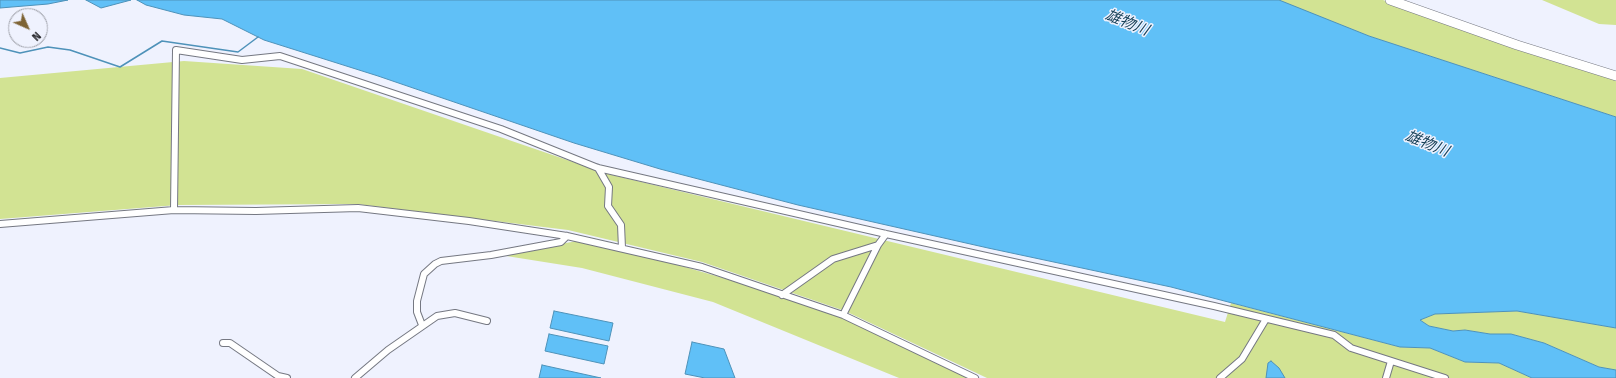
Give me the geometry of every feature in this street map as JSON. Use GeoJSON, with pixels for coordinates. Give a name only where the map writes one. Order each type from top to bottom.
{"type":"FeatureCollection","features":[{"type":"Feature","properties":{"kind":"street"},"geometry":{"type":"LineString","coordinates":[[1395,1],[1517,45],[1616,76]]}},
{"type":"Feature","properties":{"kind":"street"},"geometry":{"type":"LineString","coordinates":[[174,210],[176,50],[242,60],[280,56],[501,129],[598,168],[1334,335],[1351,348],[1445,378]]}},
{"type":"Feature","properties":{"kind":"street"},"geometry":{"type":"LineString","coordinates":[[598,168],[609,187],[608,206],[621,225],[622,248]]}},
{"type":"Feature","properties":{"kind":"street"},"geometry":{"type":"LineString","coordinates":[[0,224],[174,210],[256,211],[358,208],[469,221],[567,236],[702,267],[843,315],[975,378]]}},
{"type":"Feature","properties":{"kind":"street"},"geometry":{"type":"LineString","coordinates":[[843,315],[878,245],[886,234]]}},
{"type":"Feature","properties":{"kind":"street"},"geometry":{"type":"LineString","coordinates":[[422,325],[417,312],[417,302],[424,274],[435,264],[441,261],[491,255],[561,242],[567,236]]}},
{"type":"Feature","properties":{"kind":"street"},"geometry":{"type":"LineString","coordinates":[[782,294],[833,259],[878,245]]}},
{"type":"Feature","properties":{"kind":"street"},"geometry":{"type":"LineString","coordinates":[[355,378],[422,325],[437,316],[455,313],[487,321]]}},
{"type":"Feature","properties":{"kind":"street"},"geometry":{"type":"LineString","coordinates":[[1220,378],[1242,359],[1266,319]]}},
{"type":"Feature","properties":{"kind":"street"},"geometry":{"type":"LineString","coordinates":[[223,343],[230,343],[278,376],[287,378]]}},
{"type":"Feature","properties":{"kind":"street"},"geometry":{"type":"LineString","coordinates":[[1386,378],[1391,361]]}},
{"type":"Feature","properties":{"kind":"green space"},"geometry":{"type":"Polygon","coordinates":[[[1274,0],[1383,0],[1472,33],[1616,78],[1616,117],[1369,36],[1274,0]]]}},
{"type":"Feature","properties":{"kind":"green space"},"geometry":{"type":"Polygon","coordinates":[[[1542,0],[1616,0],[1616,25],[1599,24],[1542,0]]]}},
{"type":"Feature","properties":{"kind":"green space"},"geometry":{"type":"Polygon","coordinates":[[[184,61],[302,69],[608,174],[1225,322],[1231,303],[1400,347],[1430,348],[1465,362],[1499,363],[1532,378],[987,378],[845,311],[702,262],[568,230],[357,204],[178,205],[0,219],[0,78],[184,61]]]}},
{"type":"Feature","properties":{"kind":"green space"},"geometry":{"type":"Polygon","coordinates":[[[577,241],[595,244],[685,267],[761,289],[842,317],[971,378],[899,378],[713,302],[582,268],[500,255],[577,241]]]}},
{"type":"Feature","properties":{"kind":"green space"},"geometry":{"type":"Polygon","coordinates":[[[1517,311],[1616,328],[1616,370],[1599,367],[1544,343],[1511,334],[1490,334],[1465,330],[1453,331],[1429,326],[1420,320],[1435,314],[1517,311]]]}},
{"type":"Feature","properties":{"kind":"water"},"geometry":{"type":"Polygon","coordinates":[[[0,0],[68,0],[48,4],[0,8],[0,0]]]}},
{"type":"Feature","properties":{"kind":"water"},"geometry":{"type":"Polygon","coordinates":[[[86,0],[131,0],[101,8],[86,0]]]}},
{"type":"Feature","properties":{"kind":"water","name":"雄物川"},"geometry":{"type":"Polygon","coordinates":[[[137,0],[1279,0],[1369,36],[1616,117],[1616,328],[1517,311],[1435,314],[1420,320],[1429,326],[1453,331],[1465,330],[1490,334],[1511,334],[1544,343],[1599,367],[1616,370],[1616,378],[1532,378],[1499,363],[1465,362],[1430,348],[1400,347],[1171,287],[988,248],[798,205],[660,169],[574,143],[378,76],[264,40],[222,19],[184,15],[146,5],[137,0]]]}},
{"type":"Feature","properties":{"kind":"water"},"geometry":{"type":"Polygon","coordinates":[[[554,311],[613,323],[609,341],[550,328],[554,311]]]}},
{"type":"Feature","properties":{"kind":"water"},"geometry":{"type":"Polygon","coordinates":[[[549,334],[608,346],[604,364],[545,351],[549,334]]]}},
{"type":"Feature","properties":{"kind":"water"},"geometry":{"type":"Polygon","coordinates":[[[692,342],[724,349],[735,378],[705,378],[685,374],[692,342]]]}},
{"type":"Feature","properties":{"kind":"water"},"geometry":{"type":"Polygon","coordinates":[[[1271,361],[1279,368],[1285,378],[1266,378],[1268,363],[1271,361]]]}},
{"type":"Feature","properties":{"kind":"water"},"geometry":{"type":"Polygon","coordinates":[[[542,365],[601,378],[539,378],[542,365]]]}},
{"type":"Feature","properties":{"kind":"waterway"},"geometry":{"type":"LineString","coordinates":[[0,48],[20,53],[48,47],[70,50],[120,67],[162,41],[238,52],[258,37]]}}]}
